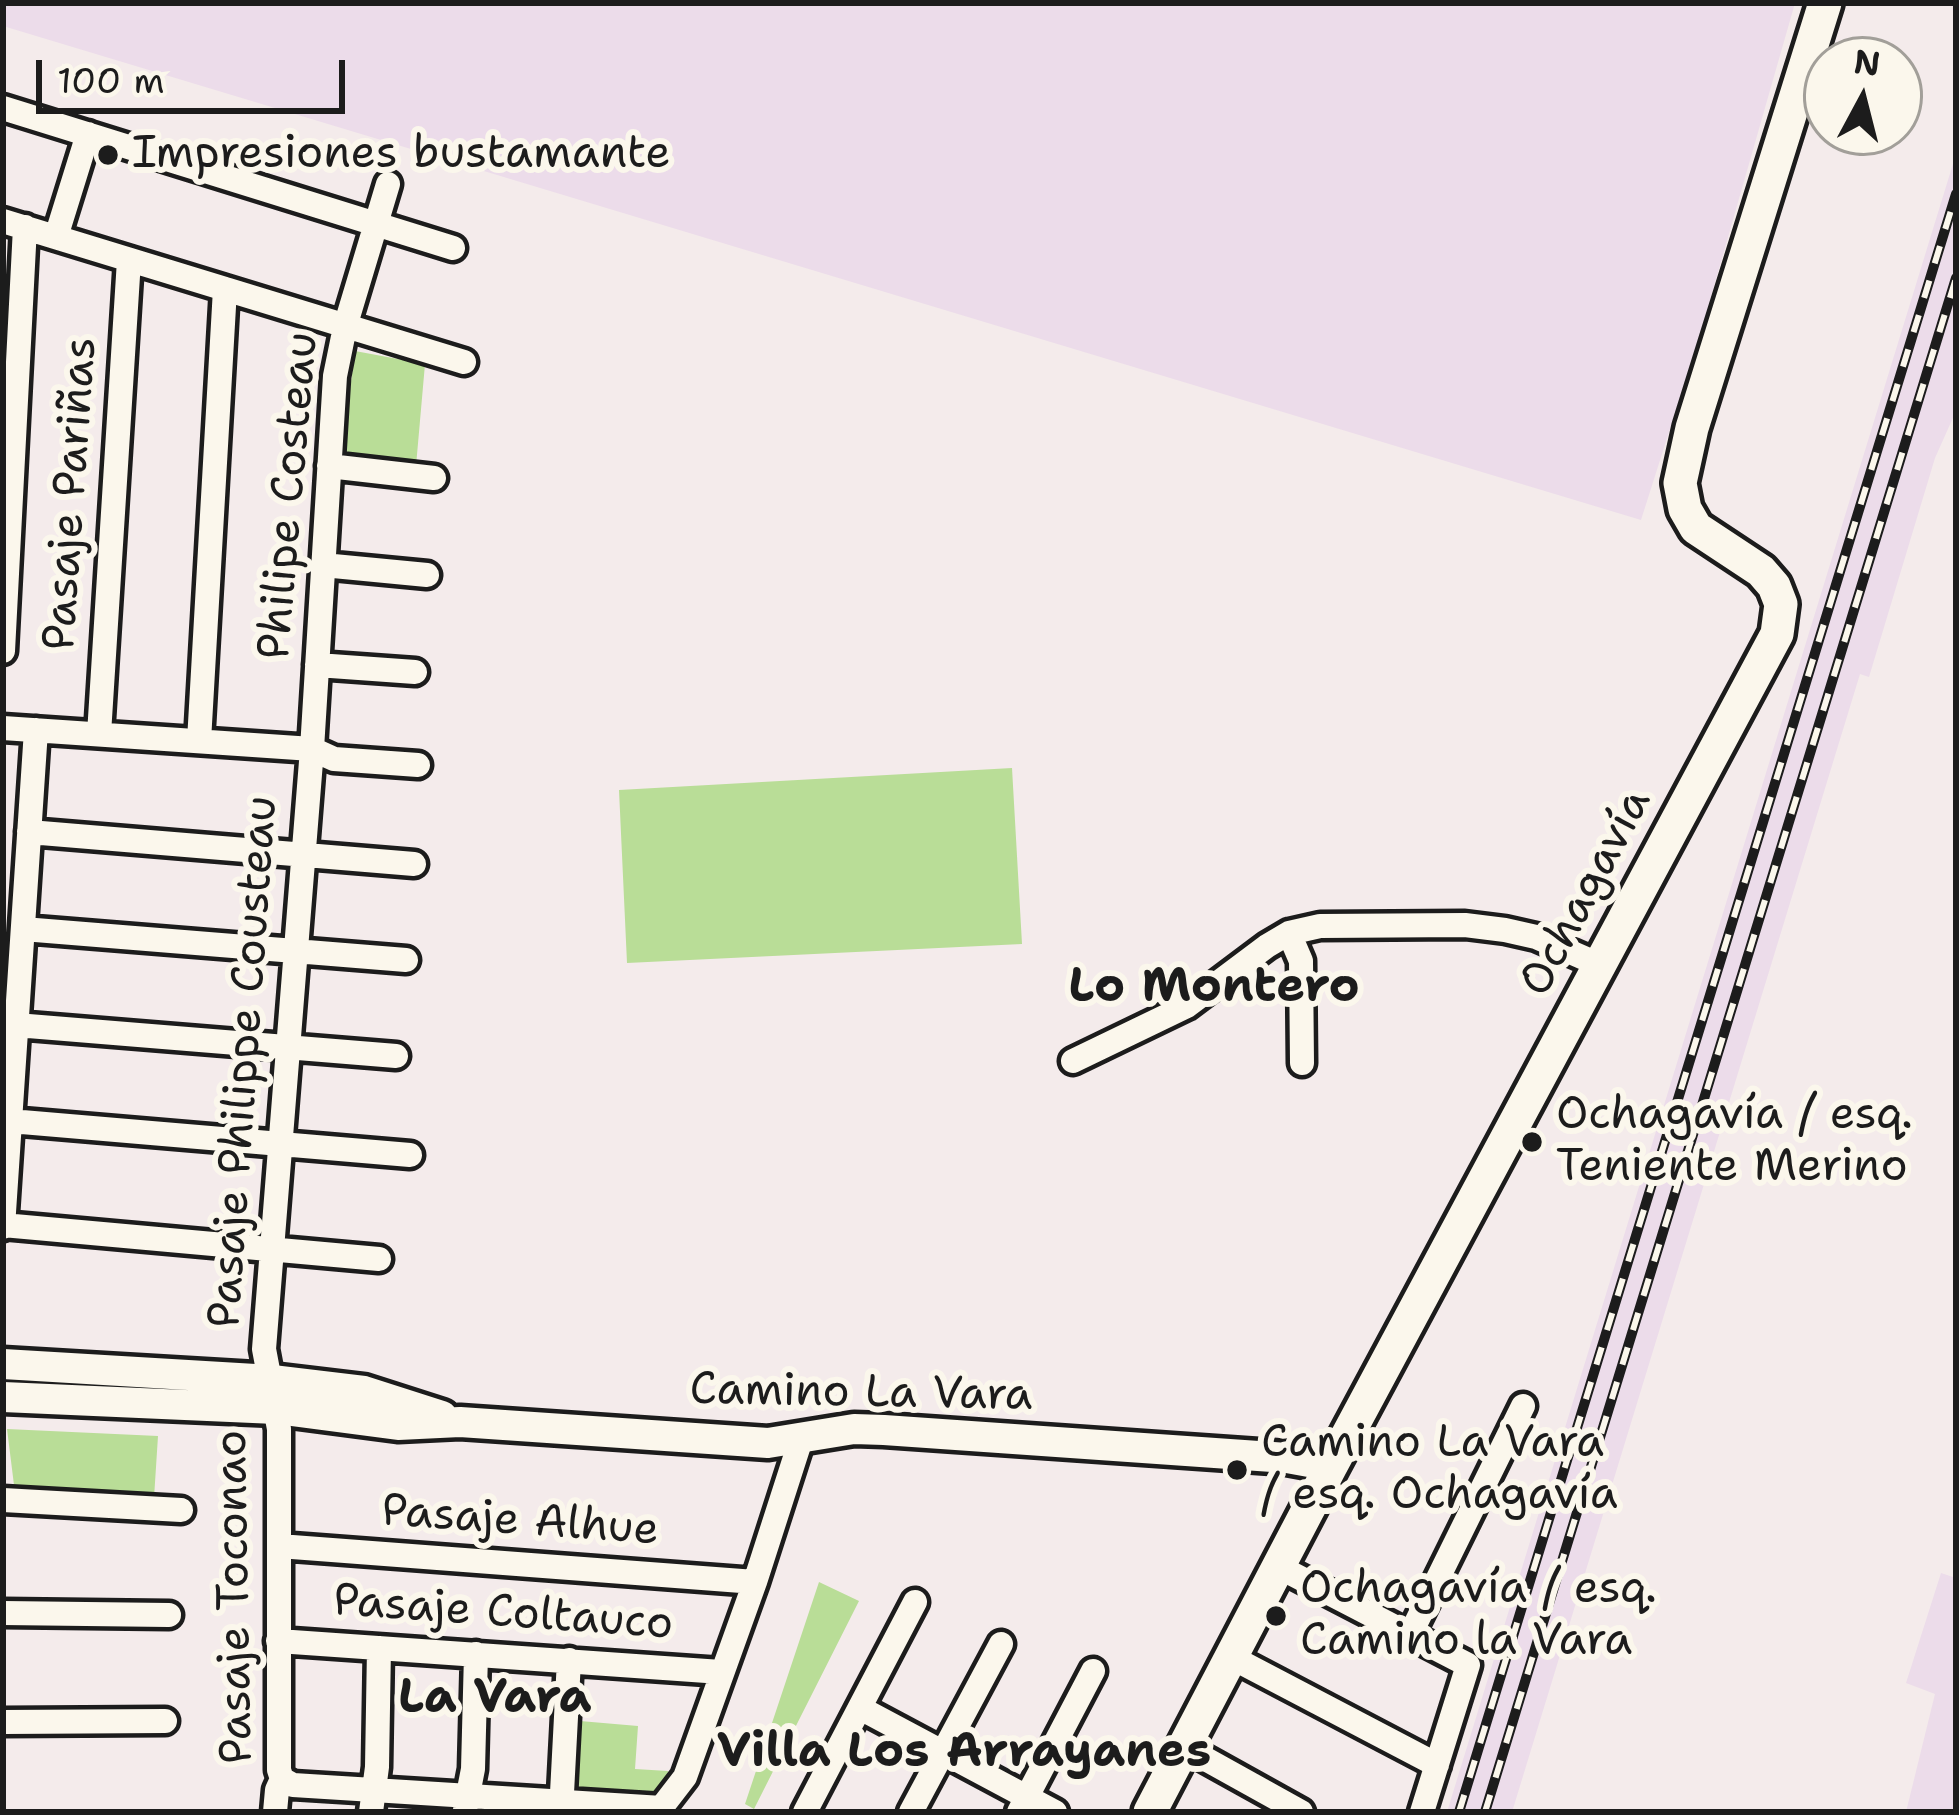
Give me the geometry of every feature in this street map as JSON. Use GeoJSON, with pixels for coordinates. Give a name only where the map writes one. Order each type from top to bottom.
{"type":"FeatureCollection","features":[{"type":"Feature","properties":{"kind":"main road","name":"Ochagavía"},"geometry":{"type":"LineString","coordinates":[[1150,1812],[1780,625],[1781,604],[1774,586],[1696,528],[1684,509],[1681,483],[1692,428],[1825,3]]}},
{"type":"Feature","properties":{"kind":"street"},"geometry":{"type":"LineString","coordinates":[[3,108],[453,248]]}},
{"type":"Feature","properties":{"kind":"street"},"geometry":{"type":"LineString","coordinates":[[56,237],[88,134]]}},
{"type":"Feature","properties":{"kind":"street","name":"Philipe Costeau"},"geometry":{"type":"LineString","coordinates":[[312,749],[335,376],[388,184]]}},
{"type":"Feature","properties":{"kind":"street"},"geometry":{"type":"LineString","coordinates":[[3,651],[14,224],[464,362]]}},
{"type":"Feature","properties":{"kind":"street","name":"Pasaje Pariñas"},"geometry":{"type":"LineString","coordinates":[[99,734],[130,260]]}},
{"type":"Feature","properties":{"kind":"street"},"geometry":{"type":"LineString","coordinates":[[199,741],[225,290]]}},
{"type":"Feature","properties":{"kind":"street"},"geometry":{"type":"LineString","coordinates":[[329,466],[434,478]]}},
{"type":"Feature","properties":{"kind":"street"},"geometry":{"type":"LineString","coordinates":[[323,565],[427,575]]}},
{"type":"Feature","properties":{"kind":"street"},"geometry":{"type":"LineString","coordinates":[[317,665],[415,672]]}},
{"type":"Feature","properties":{"kind":"street"},"geometry":{"type":"LineString","coordinates":[[3,728],[312,749],[334,759],[418,764]]}},
{"type":"Feature","properties":{"kind":"street"},"geometry":{"type":"LineString","coordinates":[[36,730],[3,1226],[379,1259]]}},
{"type":"Feature","properties":{"kind":"street","name":"Pasaje Philippe Cousteau"},"geometry":{"type":"LineString","coordinates":[[274,1395],[265,1348],[312,749]]}},
{"type":"Feature","properties":{"kind":"street"},"geometry":{"type":"LineString","coordinates":[[29,832],[414,864]]}},
{"type":"Feature","properties":{"kind":"street"},"geometry":{"type":"LineString","coordinates":[[1073,1061],[1187,1006],[1267,946],[1320,926],[1485,927],[1536,937],[1600,965]]}},
{"type":"Feature","properties":{"kind":"street"},"geometry":{"type":"LineString","coordinates":[[22,929],[406,959]]}},
{"type":"Feature","properties":{"kind":"street"},"geometry":{"type":"LineString","coordinates":[[1289,934],[1301,961],[1302,1063]]}},
{"type":"Feature","properties":{"kind":"street"},"geometry":{"type":"LineString","coordinates":[[16,1025],[396,1056]]}},
{"type":"Feature","properties":{"kind":"street"},"geometry":{"type":"LineString","coordinates":[[10,1120],[410,1155]]}},
{"type":"Feature","properties":{"kind":"street","name":"Camino La Vara"},"geometry":{"type":"LineString","coordinates":[[3,1364],[274,1395]]}},
{"type":"Feature","properties":{"kind":"street","name":"Camino La Vara"},"geometry":{"type":"LineString","coordinates":[[3,1396],[364,1391],[460,1423],[768,1443],[854,1429],[884,1430],[1287,1458],[1331,1466]]}},
{"type":"Feature","properties":{"kind":"street","name":"Pasaje Toconao"},"geometry":{"type":"LineString","coordinates":[[274,1395],[279,1429],[282,1779],[275,1812]]}},
{"type":"Feature","properties":{"kind":"street"},"geometry":{"type":"LineString","coordinates":[[1410,1635],[1523,1406]]}},
{"type":"Feature","properties":{"kind":"street"},"geometry":{"type":"LineString","coordinates":[[282,1779],[372,1801],[660,1810],[685,1777],[801,1439]]}},
{"type":"Feature","properties":{"kind":"street"},"geometry":{"type":"LineString","coordinates":[[3,1500],[181,1510]]}},
{"type":"Feature","properties":{"kind":"street","name":"Pasaje Alhue"},"geometry":{"type":"LineString","coordinates":[[278,1546],[755,1582]]}},
{"type":"Feature","properties":{"kind":"street"},"geometry":{"type":"LineString","coordinates":[[1279,1567],[1468,1666],[1422,1812]]}},
{"type":"Feature","properties":{"kind":"street"},"geometry":{"type":"LineString","coordinates":[[805,1812],[915,1602]]}},
{"type":"Feature","properties":{"kind":"street"},"geometry":{"type":"LineString","coordinates":[[3,1613],[170,1616]]}},
{"type":"Feature","properties":{"kind":"street","name":"Pasaje Coltauco"},"geometry":{"type":"LineString","coordinates":[[278,1641],[722,1672]]}},
{"type":"Feature","properties":{"kind":"street"},"geometry":{"type":"LineString","coordinates":[[911,1812],[1001,1645]]}},
{"type":"Feature","properties":{"kind":"street"},"geometry":{"type":"LineString","coordinates":[[372,1801],[379,1648]]}},
{"type":"Feature","properties":{"kind":"street"},"geometry":{"type":"LineString","coordinates":[[466,1804],[473,1769],[476,1654]]}},
{"type":"Feature","properties":{"kind":"street"},"geometry":{"type":"LineString","coordinates":[[1232,1657],[1436,1765]]}},
{"type":"Feature","properties":{"kind":"street"},"geometry":{"type":"LineString","coordinates":[[562,1807],[569,1660]]}},
{"type":"Feature","properties":{"kind":"street"},"geometry":{"type":"LineString","coordinates":[[1023,1804],[1093,1671]]}},
{"type":"Feature","properties":{"kind":"street"},"geometry":{"type":"LineString","coordinates":[[860,1708],[943,1752],[1023,1804],[1055,1812]]}},
{"type":"Feature","properties":{"kind":"street"},"geometry":{"type":"LineString","coordinates":[[3,1722],[165,1721]]}},
{"type":"Feature","properties":{"kind":"street"},"geometry":{"type":"LineString","coordinates":[[1184,1747],[1301,1812]]}},
{"type":"Feature","properties":{"kind":"shaded area"},"geometry":{"type":"Polygon","coordinates":[[[3,3],[1795,3],[1702,328],[1641,520],[3,26],[3,3]]]}},
{"type":"Feature","properties":{"kind":"shaded area"},"geometry":{"type":"Polygon","coordinates":[[[1956,154],[1956,411],[1935,458],[1869,677],[1860,674],[1512,1812],[1447,1812],[1956,154]]]}},
{"type":"Feature","properties":{"kind":"shaded area"},"geometry":{"type":"Polygon","coordinates":[[[1941,1573],[1956,1578],[1956,1812],[1906,1812],[1935,1694],[1906,1683],[1941,1573]]]}},
{"type":"Feature","properties":{"kind":"green space"},"geometry":{"type":"Polygon","coordinates":[[[355,351],[425,364],[416,466],[341,458],[355,351]]]}},
{"type":"Feature","properties":{"kind":"green space"},"geometry":{"type":"Polygon","coordinates":[[[1012,768],[1022,944],[627,963],[619,790],[1012,768]]]}},
{"type":"Feature","properties":{"kind":"green space"},"geometry":{"type":"Polygon","coordinates":[[[7,1429],[158,1436],[154,1498],[15,1493],[7,1429]]]}},
{"type":"Feature","properties":{"kind":"green space"},"geometry":{"type":"Polygon","coordinates":[[[819,1582],[859,1601],[754,1809],[745,1804],[819,1582]]]}},
{"type":"Feature","properties":{"kind":"green space"},"geometry":{"type":"Polygon","coordinates":[[[580,1721],[638,1726],[635,1769],[668,1771],[666,1797],[574,1790],[580,1721]]]}},
{"type":"Feature","properties":{"kind":"railway"},"geometry":{"type":"LineString","coordinates":[[1459,1812],[1956,194]]}},
{"type":"Feature","properties":{"kind":"railway"},"geometry":{"type":"LineString","coordinates":[[1485,1812],[1956,278]]}},
{"type":"Feature","properties":{"kind":"place","name":"Impresiones bustamante"},"geometry":{"type":"Point","coordinates":[108,155]}},
{"type":"Feature","properties":{"kind":"place","name":"Ochagavía / esq. Teniente Merino"},"geometry":{"type":"Point","coordinates":[1532,1142]}},
{"type":"Feature","properties":{"kind":"place","name":"Camino La Vara / esq. Ochagavía"},"geometry":{"type":"Point","coordinates":[1237,1470]}},
{"type":"Feature","properties":{"kind":"place","name":"Ochagavía / esq. Camino la Vara"},"geometry":{"type":"Point","coordinates":[1276,1616]}},
{"type":"Feature","properties":{"kind":"district","name":"Lo Montero"},"geometry":{"type":"Point","coordinates":[1214,988]}},
{"type":"Feature","properties":{"kind":"district","name":"La Vara"},"geometry":{"type":"Point","coordinates":[495,1699]}},
{"type":"Feature","properties":{"kind":"district","name":"Villa Los Arrayanes"},"geometry":{"type":"Point","coordinates":[964,1753]}}]}
